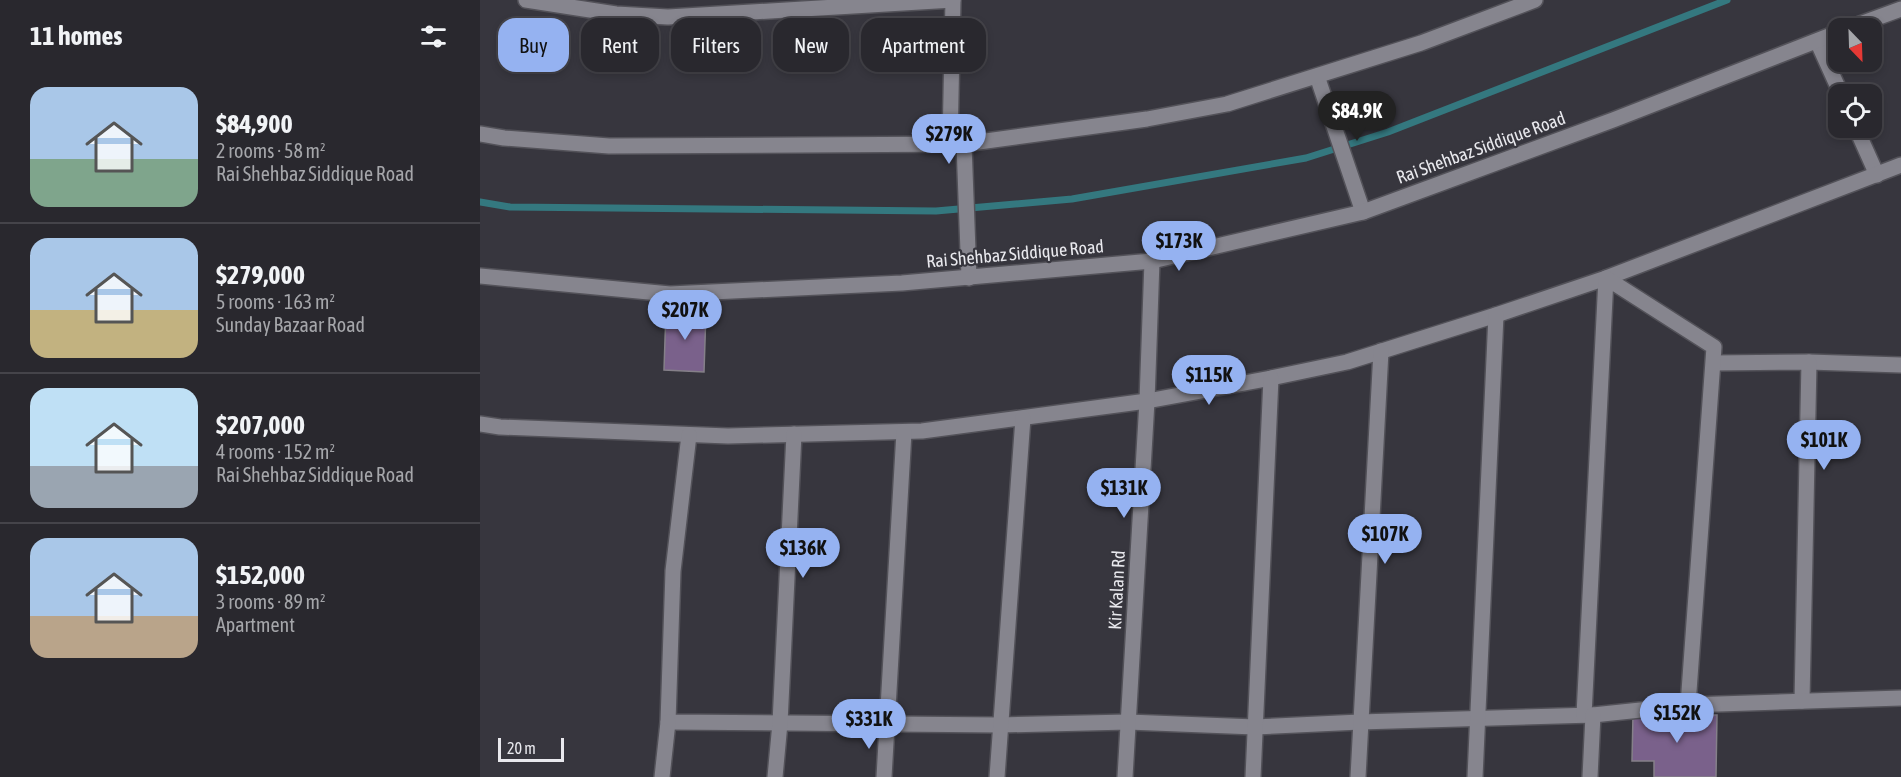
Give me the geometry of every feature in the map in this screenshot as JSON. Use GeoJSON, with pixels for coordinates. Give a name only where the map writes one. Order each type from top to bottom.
{"type":"FeatureCollection","features":[{"type":"Feature","properties":{"kind":"street"},"geometry":{"type":"LineString","coordinates":[[526,0],[616,7],[668,17],[827,4],[953,0],[957,143],[967,184],[969,278]]}},
{"type":"Feature","properties":{"kind":"street"},"geometry":{"type":"LineString","coordinates":[[480,134],[609,146],[957,143],[1147,119],[1227,104],[1421,43],[1513,4],[1535,0]]}},
{"type":"Feature","properties":{"kind":"street"},"geometry":{"type":"LineString","coordinates":[[1876,18],[1901,9]]}},
{"type":"Feature","properties":{"kind":"street","name":"Rai Shehbaz Siddique Road"},"geometry":{"type":"LineString","coordinates":[[480,276],[670,294],[969,278],[1152,261],[1363,212],[1613,120],[1828,36]]}},
{"type":"Feature","properties":{"kind":"street"},"geometry":{"type":"LineString","coordinates":[[1817,41],[1836,84]]}},
{"type":"Feature","properties":{"kind":"street"},"geometry":{"type":"LineString","coordinates":[[1317,76],[1363,212]]}},
{"type":"Feature","properties":{"kind":"street"},"geometry":{"type":"LineString","coordinates":[[1861,138],[1877,174]]}},
{"type":"Feature","properties":{"kind":"street"},"geometry":{"type":"LineString","coordinates":[[480,424],[500,427],[728,436],[904,432],[1148,401],[1347,362],[1605,278],[1901,165]]}},
{"type":"Feature","properties":{"kind":"street","name":"Kir Kalan Rd"},"geometry":{"type":"LineString","coordinates":[[1125,777],[1148,401],[1152,261]]}},
{"type":"Feature","properties":{"kind":"street"},"geometry":{"type":"LineString","coordinates":[[1605,278],[1714,347],[1688,705]]}},
{"type":"Feature","properties":{"kind":"street"},"geometry":{"type":"LineString","coordinates":[[1592,776],[1589,715],[1605,278]]}},
{"type":"Feature","properties":{"kind":"street"},"geometry":{"type":"LineString","coordinates":[[1474,777],[1496,315]]}},
{"type":"Feature","properties":{"kind":"street"},"geometry":{"type":"LineString","coordinates":[[1358,777],[1381,351]]}},
{"type":"Feature","properties":{"kind":"street"},"geometry":{"type":"LineString","coordinates":[[1714,363],[1809,362],[1901,365]]}},
{"type":"Feature","properties":{"kind":"street"},"geometry":{"type":"LineString","coordinates":[[1802,701],[1809,362]]}},
{"type":"Feature","properties":{"kind":"street"},"geometry":{"type":"LineString","coordinates":[[1253,777],[1271,378]]}},
{"type":"Feature","properties":{"kind":"street"},"geometry":{"type":"LineString","coordinates":[[997,777],[1023,418]]}},
{"type":"Feature","properties":{"kind":"street"},"geometry":{"type":"LineString","coordinates":[[884,777],[904,432]]}},
{"type":"Feature","properties":{"kind":"street"},"geometry":{"type":"LineString","coordinates":[[775,777],[780,723],[794,434]]}},
{"type":"Feature","properties":{"kind":"street"},"geometry":{"type":"LineString","coordinates":[[663,777],[668,722],[673,571],[689,435]]}},
{"type":"Feature","properties":{"kind":"street"},"geometry":{"type":"LineString","coordinates":[[668,722],[1000,725],[1128,722],[1255,727],[1589,715],[1688,705],[1901,698]]}},
{"type":"Feature","properties":{"kind":"building"},"geometry":{"type":"Polygon","coordinates":[[[666,310],[706,311],[704,372],[664,370],[666,310]]]}},
{"type":"Feature","properties":{"kind":"building"},"geometry":{"type":"Polygon","coordinates":[[[1633,715],[1717,715],[1716,777],[1654,777],[1654,761],[1632,761],[1633,715]]]}},
{"type":"Feature","properties":{"kind":"waterway"},"geometry":{"type":"LineString","coordinates":[[480,202],[510,207],[936,211],[1072,199],[1306,158],[1388,132],[1727,0]]}}]}
